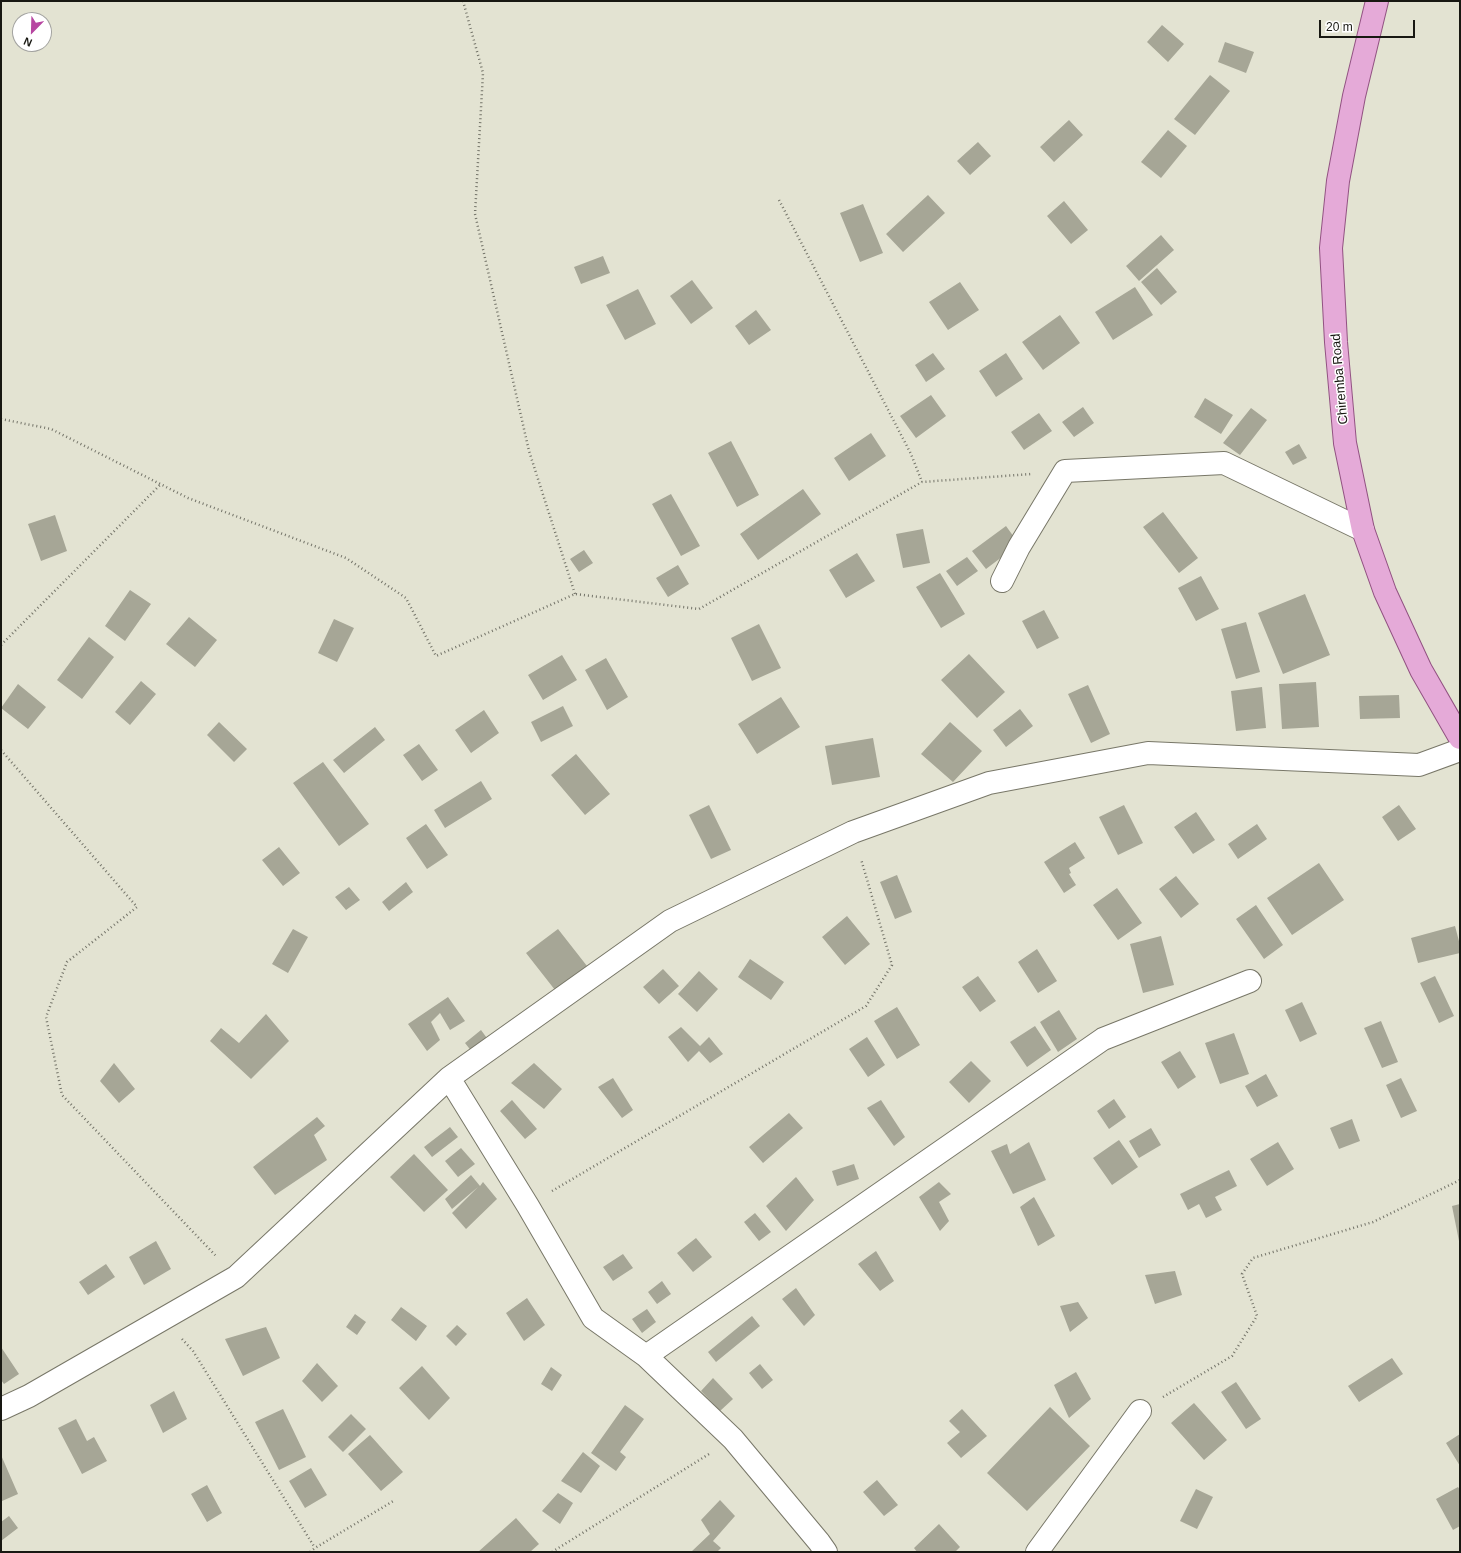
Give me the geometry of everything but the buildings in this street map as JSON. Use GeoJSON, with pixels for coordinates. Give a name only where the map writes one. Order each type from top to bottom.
{"type":"FeatureCollection","features":[{"type":"Feature","properties":{"kind":"main road","name":"Chiremba Road"},"geometry":{"type":"LineString","coordinates":[[1377,1],[1354,96],[1338,181],[1331,248],[1336,342],[1346,443],[1363,530],[1385,592],[1421,670],[1460,738]]}},
{"type":"Feature","properties":{"kind":"street"},"geometry":{"type":"LineString","coordinates":[[1002,581],[1019,548],[1065,471],[1224,463],[1363,530]]}},
{"type":"Feature","properties":{"kind":"street"},"geometry":{"type":"LineString","coordinates":[[1,1409],[29,1396],[236,1278],[449,1078],[670,922],[853,832],[989,783],[1148,752],[1419,764],[1460,750]]}},
{"type":"Feature","properties":{"kind":"street"},"geometry":{"type":"LineString","coordinates":[[646,1356],[1103,1039],[1250,981]]}},
{"type":"Feature","properties":{"kind":"street"},"geometry":{"type":"LineString","coordinates":[[449,1078],[528,1206],[593,1318],[646,1356],[733,1439],[826,1552]]}},
{"type":"Feature","properties":{"kind":"street"},"geometry":{"type":"LineString","coordinates":[[1037,1552],[1140,1410]]}},
{"type":"Feature","properties":{"kind":"path"},"geometry":{"type":"LineString","coordinates":[[463,1],[483,73],[475,214],[529,451],[575,594]]}},
{"type":"Feature","properties":{"kind":"path"},"geometry":{"type":"LineString","coordinates":[[779,200],[911,454],[922,482]]}},
{"type":"Feature","properties":{"kind":"path"},"geometry":{"type":"LineString","coordinates":[[1,419],[51,429],[188,498],[346,558],[406,598],[436,656],[575,594],[698,608],[922,482],[1065,471]]}},
{"type":"Feature","properties":{"kind":"path"},"geometry":{"type":"LineString","coordinates":[[1,645],[161,484]]}},
{"type":"Feature","properties":{"kind":"path"},"geometry":{"type":"LineString","coordinates":[[1,750],[137,907],[67,962],[46,1017],[62,1095],[236,1278]]}},
{"type":"Feature","properties":{"kind":"path"},"geometry":{"type":"LineString","coordinates":[[528,1206],[866,1006],[892,966],[853,832]]}},
{"type":"Feature","properties":{"kind":"path"},"geometry":{"type":"LineString","coordinates":[[1140,1410],[1232,1356],[1257,1316],[1242,1274],[1253,1258],[1373,1222],[1460,1180]]}},
{"type":"Feature","properties":{"kind":"path"},"geometry":{"type":"LineString","coordinates":[[162,1320],[193,1350],[315,1548]]}},
{"type":"Feature","properties":{"kind":"path"},"geometry":{"type":"LineString","coordinates":[[552,1552],[733,1439]]}},
{"type":"Feature","properties":{"kind":"path"},"geometry":{"type":"LineString","coordinates":[[310,1552],[395,1500]]}}]}
